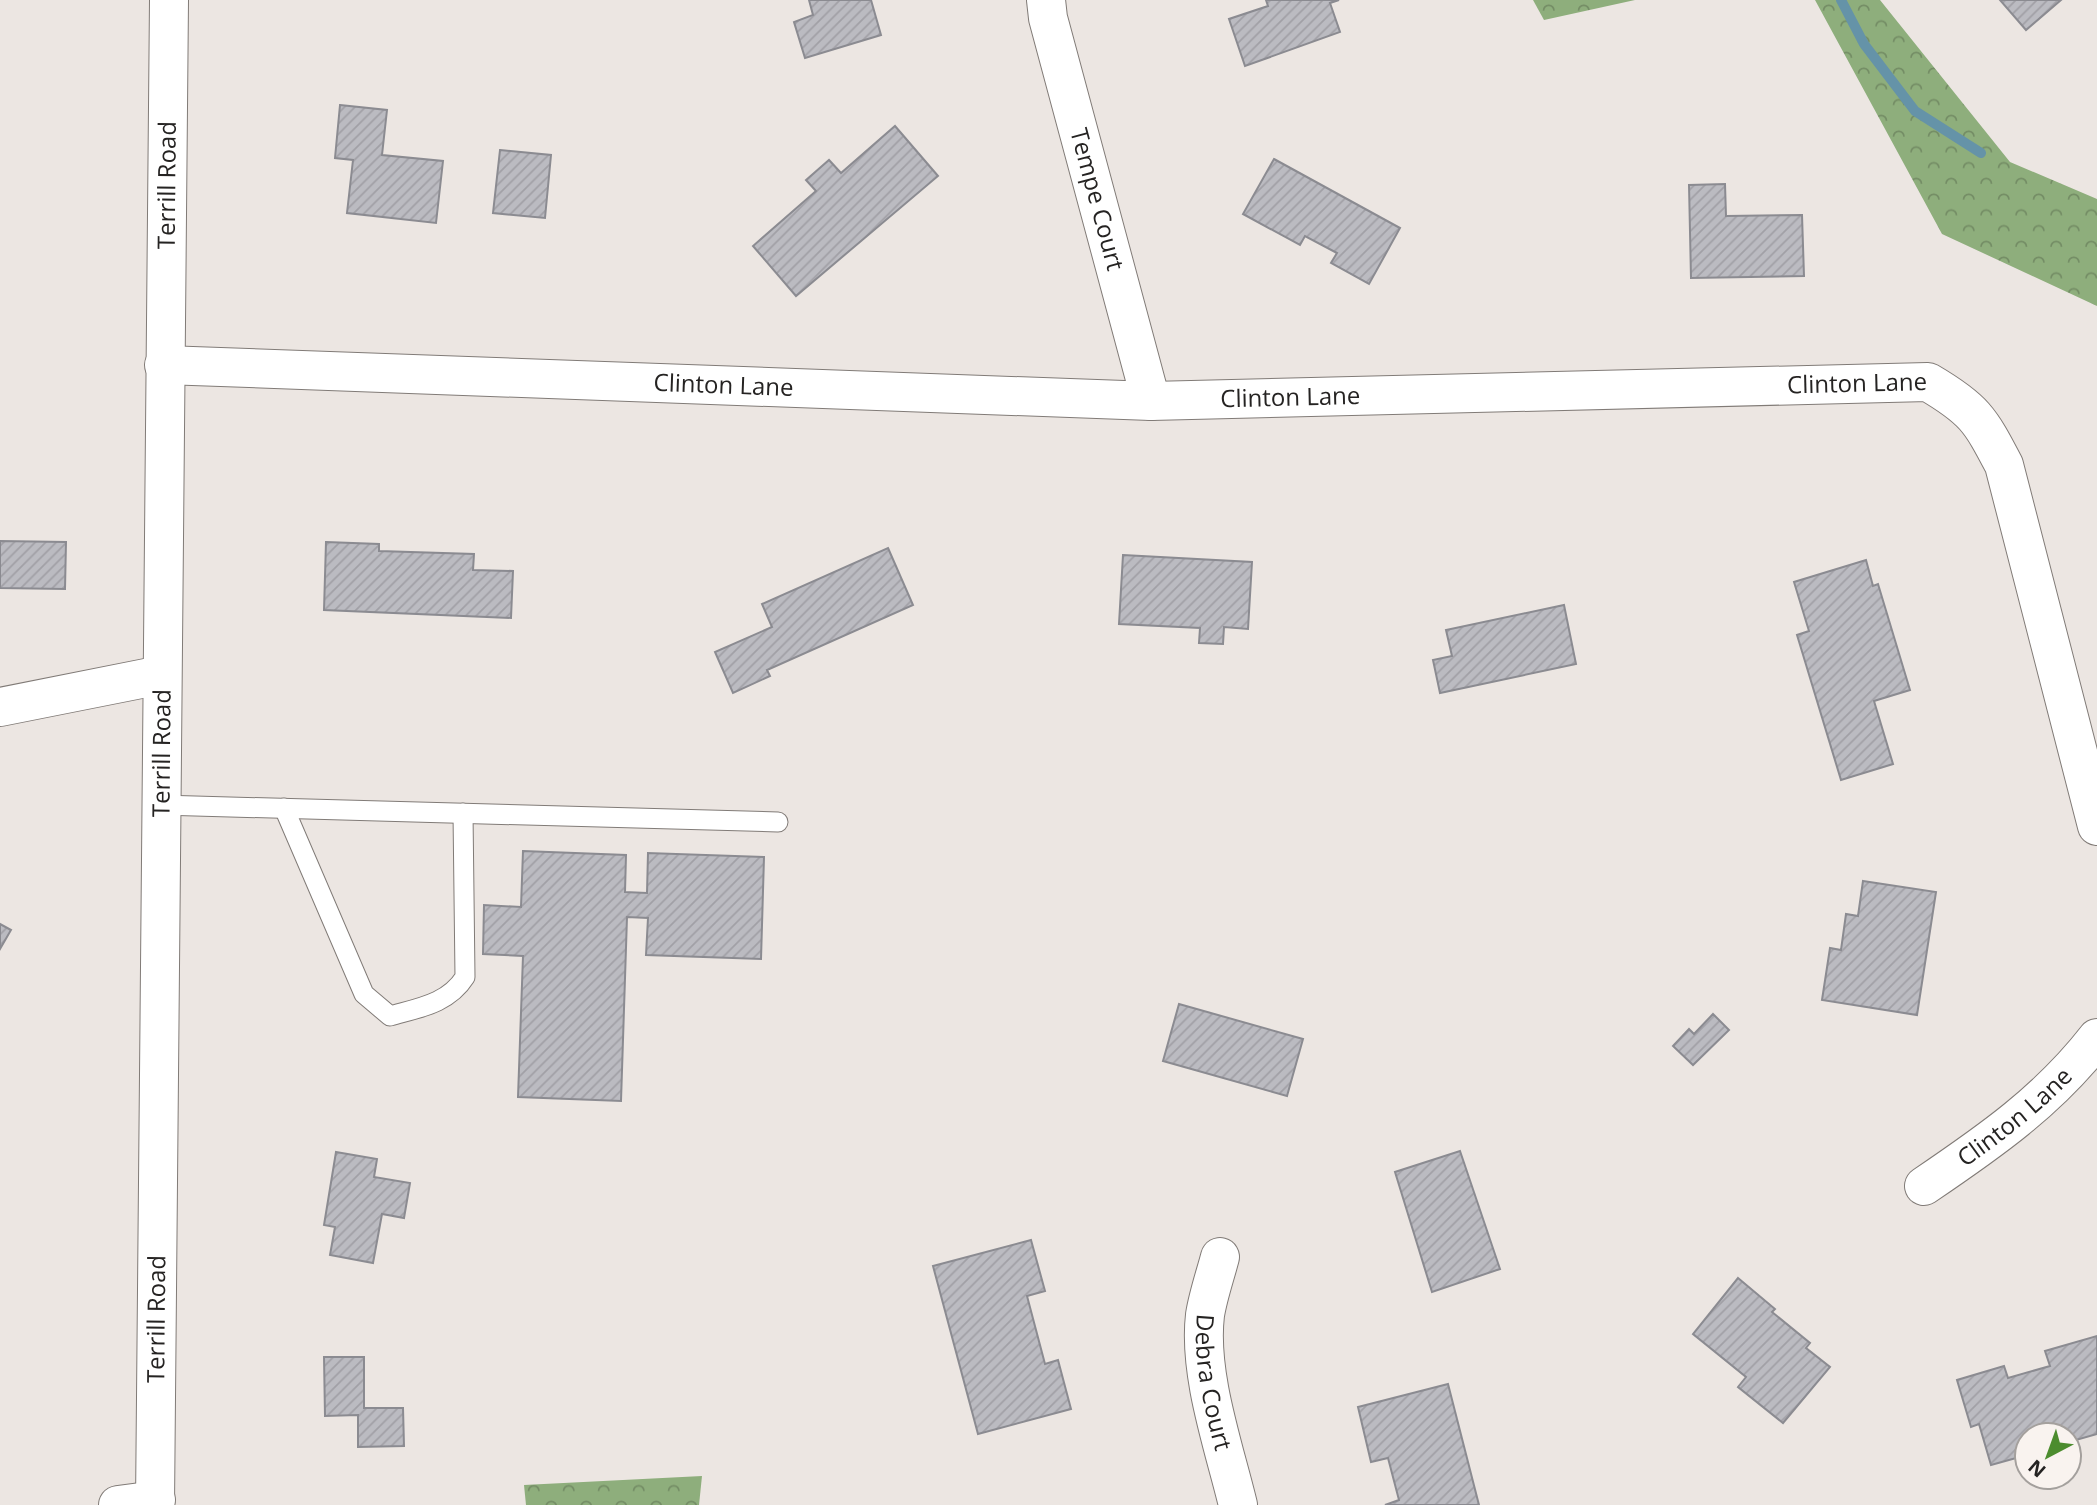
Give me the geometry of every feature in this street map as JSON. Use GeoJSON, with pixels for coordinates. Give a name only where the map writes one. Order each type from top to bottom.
{"type":"FeatureCollection","features":[{"type":"Feature","properties":{"kind":"street","name":"Terrill Road"},"geometry":{"type":"LineString","coordinates":[[155,1502],[169,0]]}},
{"type":"Feature","properties":{"kind":"street","name":"Tempe Court"},"geometry":{"type":"LineString","coordinates":[[1046,0],[1048,18],[1151,401]]}},
{"type":"Feature","properties":{"kind":"street","name":"Clinton Lane"},"geometry":{"type":"LineString","coordinates":[[164,365],[1151,401],[1928,382],[1961,401],[1987,430],[2004,465],[2097,826]]}},
{"type":"Feature","properties":{"kind":"street"},"geometry":{"type":"LineString","coordinates":[[0,707],[161,675]]}},
{"type":"Feature","properties":{"kind":"street","name":"Clinton Lane"},"geometry":{"type":"LineString","coordinates":[[1924,1186],[2001,1134],[2046,1096],[2097,1038]]}},
{"type":"Feature","properties":{"kind":"street","name":"Debra Court"},"geometry":{"type":"LineString","coordinates":[[1220,1258],[1205,1315],[1207,1363],[1238,1505]]}},
{"type":"Feature","properties":{"kind":"street"},"geometry":{"type":"LineString","coordinates":[[118,1505],[155,1502]]}},
{"type":"Feature","properties":{"kind":"lane"},"geometry":{"type":"LineString","coordinates":[[160,805],[778,822]]}},
{"type":"Feature","properties":{"kind":"lane"},"geometry":{"type":"LineString","coordinates":[[284,808],[364,994],[390,1016],[433,1004],[457,990],[465,977],[463,813]]}},
{"type":"Feature","properties":{"kind":"green space"},"geometry":{"type":"Polygon","coordinates":[[[1533,0],[1635,0],[1544,20],[1533,0]]]}},
{"type":"Feature","properties":{"kind":"green space"},"geometry":{"type":"Polygon","coordinates":[[[1815,0],[1880,0],[2010,162],[2097,199],[2097,306],[1942,234],[1815,0]]]}},
{"type":"Feature","properties":{"kind":"green space"},"geometry":{"type":"Polygon","coordinates":[[[702,1476],[699,1505],[526,1505],[524,1485],[702,1476]]]}},
{"type":"Feature","properties":{"kind":"building"},"geometry":{"type":"Polygon","coordinates":[[[809,0],[871,0],[881,35],[805,58],[794,22],[813,15],[809,0]]]}},
{"type":"Feature","properties":{"kind":"building"},"geometry":{"type":"Polygon","coordinates":[[[1266,0],[1339,0],[1330,3],[1340,32],[1245,66],[1229,19],[1268,6],[1266,0]]]}},
{"type":"Feature","properties":{"kind":"building"},"geometry":{"type":"Polygon","coordinates":[[[2000,0],[2061,0],[2026,30],[2000,0]]]}},
{"type":"Feature","properties":{"kind":"building"},"geometry":{"type":"Polygon","coordinates":[[[340,105],[387,110],[382,155],[443,161],[436,223],[347,213],[353,160],[335,158],[340,105]]]}},
{"type":"Feature","properties":{"kind":"building"},"geometry":{"type":"Polygon","coordinates":[[[895,126],[938,176],[796,296],[753,246],[816,191],[806,180],[829,160],[841,173],[895,126]]]}},
{"type":"Feature","properties":{"kind":"building"},"geometry":{"type":"Polygon","coordinates":[[[500,150],[551,155],[545,218],[493,213],[500,150]]]}},
{"type":"Feature","properties":{"kind":"building"},"geometry":{"type":"Polygon","coordinates":[[[1274,159],[1400,228],[1369,284],[1331,263],[1337,253],[1305,236],[1300,245],[1243,214],[1274,159]]]}},
{"type":"Feature","properties":{"kind":"building"},"geometry":{"type":"Polygon","coordinates":[[[1725,184],[1726,216],[1802,215],[1804,276],[1691,278],[1689,185],[1725,184]]]}},
{"type":"Feature","properties":{"kind":"building"},"geometry":{"type":"Polygon","coordinates":[[[0,541],[66,542],[65,589],[0,588],[0,541]]]}},
{"type":"Feature","properties":{"kind":"building"},"geometry":{"type":"Polygon","coordinates":[[[326,542],[379,544],[379,551],[474,554],[473,570],[513,571],[511,618],[324,610],[326,542]]]}},
{"type":"Feature","properties":{"kind":"building"},"geometry":{"type":"Polygon","coordinates":[[[888,548],[913,605],[767,670],[770,676],[733,693],[715,652],[772,627],[762,604],[888,548]]]}},
{"type":"Feature","properties":{"kind":"building"},"geometry":{"type":"Polygon","coordinates":[[[1123,555],[1252,562],[1248,629],[1224,627],[1223,644],[1199,643],[1200,628],[1119,624],[1123,555]]]}},
{"type":"Feature","properties":{"kind":"building"},"geometry":{"type":"Polygon","coordinates":[[[1866,560],[1873,586],[1878,584],[1910,690],[1874,701],[1893,764],[1841,780],[1797,635],[1809,631],[1794,582],[1866,560]]]}},
{"type":"Feature","properties":{"kind":"building"},"geometry":{"type":"Polygon","coordinates":[[[1564,605],[1576,664],[1440,693],[1433,660],[1452,656],[1446,630],[1564,605]]]}},
{"type":"Feature","properties":{"kind":"building"},"geometry":{"type":"Polygon","coordinates":[[[523,851],[626,855],[625,892],[647,893],[648,853],[764,857],[761,959],[646,955],[648,918],[627,917],[621,1101],[518,1097],[523,956],[483,954],[484,905],[521,907],[523,851]]]}},
{"type":"Feature","properties":{"kind":"building"},"geometry":{"type":"Polygon","coordinates":[[[1863,881],[1936,892],[1917,1015],[1822,1000],[1830,948],[1841,950],[1846,914],[1858,916],[1863,881]]]}},
{"type":"Feature","properties":{"kind":"building"},"geometry":{"type":"Polygon","coordinates":[[[0,924],[11,930],[0,949],[0,924]]]}},
{"type":"Feature","properties":{"kind":"building"},"geometry":{"type":"Polygon","coordinates":[[[1179,1004],[1303,1039],[1287,1096],[1163,1061],[1179,1004]]]}},
{"type":"Feature","properties":{"kind":"building"},"geometry":{"type":"Polygon","coordinates":[[[1713,1014],[1729,1030],[1693,1065],[1673,1046],[1689,1029],[1694,1034],[1713,1014]]]}},
{"type":"Feature","properties":{"kind":"building"},"geometry":{"type":"Polygon","coordinates":[[[1460,1151],[1500,1269],[1432,1292],[1395,1172],[1460,1151]]]}},
{"type":"Feature","properties":{"kind":"building"},"geometry":{"type":"Polygon","coordinates":[[[336,1152],[377,1159],[374,1177],[410,1183],[404,1218],[382,1214],[373,1263],[330,1255],[335,1227],[324,1225],[336,1152]]]}},
{"type":"Feature","properties":{"kind":"building"},"geometry":{"type":"Polygon","coordinates":[[[1031,1240],[1045,1291],[1027,1296],[1045,1364],[1058,1360],[1071,1409],[978,1434],[933,1266],[1031,1240]]]}},
{"type":"Feature","properties":{"kind":"building"},"geometry":{"type":"Polygon","coordinates":[[[1738,1278],[1775,1309],[1772,1312],[1810,1343],[1806,1348],[1830,1367],[1783,1423],[1738,1387],[1746,1377],[1693,1334],[1738,1278]]]}},
{"type":"Feature","properties":{"kind":"building"},"geometry":{"type":"Polygon","coordinates":[[[2097,1336],[2097,1434],[2083,1438],[2083,1421],[2013,1421],[2013,1459],[1991,1465],[1979,1424],[1971,1427],[1957,1380],[2004,1366],[2008,1378],[2050,1366],[2045,1351],[2097,1336]]]}},
{"type":"Feature","properties":{"kind":"building"},"geometry":{"type":"Polygon","coordinates":[[[324,1357],[364,1357],[364,1408],[403,1408],[404,1446],[358,1447],[358,1415],[325,1416],[324,1357]]]}},
{"type":"Feature","properties":{"kind":"building"},"geometry":{"type":"Polygon","coordinates":[[[1448,1384],[1479,1505],[1385,1505],[1399,1500],[1388,1458],[1371,1462],[1358,1407],[1448,1384]]]}},
{"type":"Feature","properties":{"kind":"waterway"},"geometry":{"type":"LineString","coordinates":[[1841,0],[1864,44],[1915,111],[1981,153]]}}]}
